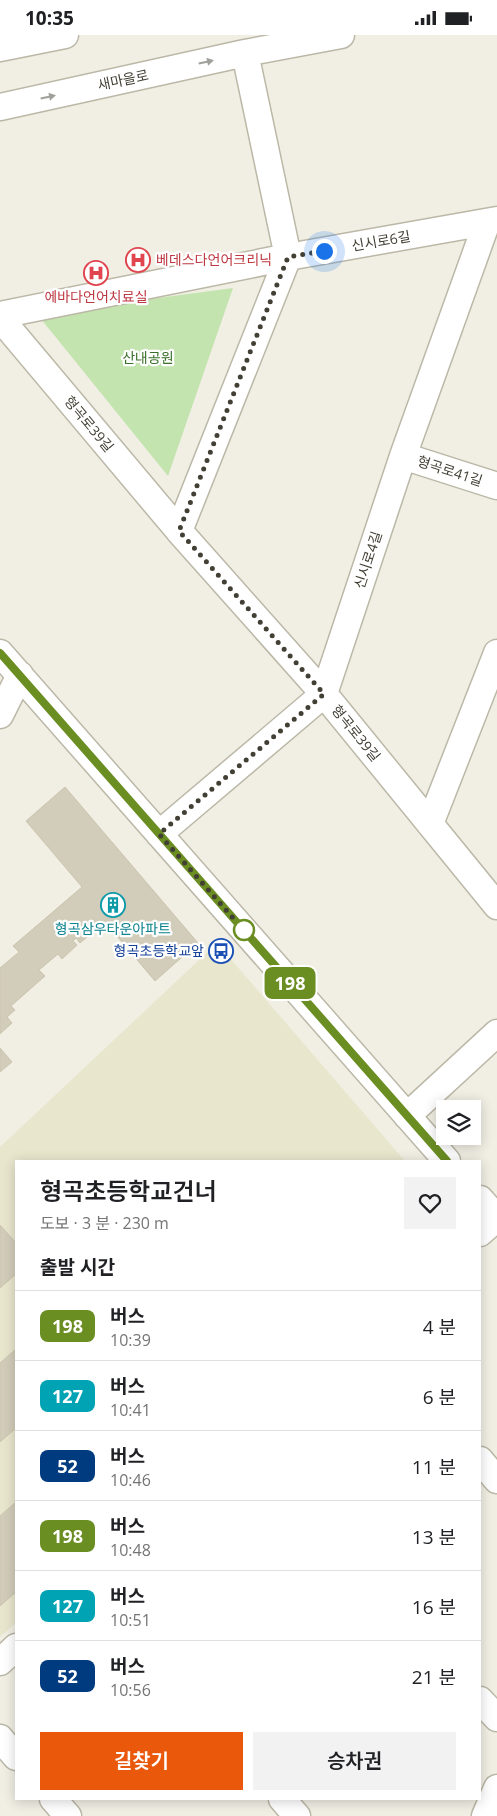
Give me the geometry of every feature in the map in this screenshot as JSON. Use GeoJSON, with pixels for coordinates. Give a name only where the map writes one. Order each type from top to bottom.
{"type":"FeatureCollection","features":[{"type":"Feature","properties":{"kind":"street"},"geometry":{"type":"LineString","coordinates":[[0,48],[65,35]]}},
{"type":"Feature","properties":{"kind":"street","name":"새마을로"},"geometry":{"type":"LineString","coordinates":[[0,107],[245,53],[341,35]]}},
{"type":"Feature","properties":{"kind":"street"},"geometry":{"type":"LineString","coordinates":[[179,531],[288,257],[245,53]]}},
{"type":"Feature","properties":{"kind":"street","name":"신시로6길"},"geometry":{"type":"LineString","coordinates":[[0,317],[288,257],[492,221]]}},
{"type":"Feature","properties":{"kind":"street","name":"신시로4길"},"geometry":{"type":"LineString","coordinates":[[324,694],[402,456],[492,221]]}},
{"type":"Feature","properties":{"kind":"street","name":"형곡로39길"},"geometry":{"type":"LineString","coordinates":[[0,317],[179,531],[324,694],[497,906]]}},
{"type":"Feature","properties":{"kind":"street","name":"형곡로41길"},"geometry":{"type":"LineString","coordinates":[[402,456],[497,487]]}},
{"type":"Feature","properties":{"kind":"street"},"geometry":{"type":"LineString","coordinates":[[0,653],[446,1160]]}},
{"type":"Feature","properties":{"kind":"street"},"geometry":{"type":"LineString","coordinates":[[430,824],[497,653]]}},
{"type":"Feature","properties":{"kind":"street"},"geometry":{"type":"LineString","coordinates":[[0,715],[20,675]]}},
{"type":"Feature","properties":{"kind":"street"},"geometry":{"type":"LineString","coordinates":[[159,834],[324,694]]}},
{"type":"Feature","properties":{"kind":"street"},"geometry":{"type":"LineString","coordinates":[[407,1116],[497,1033]]}},
{"type":"Feature","properties":{"kind":"street"},"geometry":{"type":"LineString","coordinates":[[481,1200],[497,1218],[481,1232]]}},
{"type":"Feature","properties":{"kind":"street"},"geometry":{"type":"LineString","coordinates":[[481,1461],[497,1479]]}},
{"type":"Feature","properties":{"kind":"street"},"geometry":{"type":"LineString","coordinates":[[0,1661],[15,1648]]}},
{"type":"Feature","properties":{"kind":"street"},"geometry":{"type":"LineString","coordinates":[[481,1701],[497,1718]]}},
{"type":"Feature","properties":{"kind":"street"},"geometry":{"type":"LineString","coordinates":[[0,1738],[15,1756]]}},
{"type":"Feature","properties":{"kind":"street"},"geometry":{"type":"LineString","coordinates":[[485,1816],[497,1788]]}},
{"type":"Feature","properties":{"kind":"street"},"geometry":{"type":"LineString","coordinates":[[54,1800],[68,1816]]}},
{"type":"Feature","properties":{"kind":"street"},"geometry":{"type":"LineString","coordinates":[[283,1800],[297,1816]]}},
{"type":"Feature","properties":{"kind":"shaded area"},"geometry":{"type":"Polygon","coordinates":[[[217,943],[404,1160],[15,1160],[15,1624],[0,1637],[0,1147],[217,943]]]}},
{"type":"Feature","properties":{"kind":"green space","name":"산내공원"},"geometry":{"type":"Polygon","coordinates":[[[233,288],[168,476],[37,314],[233,288]]]}},
{"type":"Feature","properties":{"kind":"building","name":"형곡삼우타운아파트"},"geometry":{"type":"Polygon","coordinates":[[[65,787],[198,943],[155,981],[105,922],[80,943],[76,938],[73,941],[77,945],[62,959],[58,954],[39,970],[45,976],[11,1006],[15,1010],[7,1017],[12,1023],[0,1034],[0,968],[19,952],[13,946],[82,887],[26,821],[65,787]]]}},
{"type":"Feature","properties":{"kind":"building"},"geometry":{"type":"Polygon","coordinates":[[[0,1048],[12,1062],[0,1072],[0,1048]]]}},
{"type":"Feature","properties":{"kind":"building"},"geometry":{"type":"Polygon","coordinates":[[[0,1225],[15,1242],[15,1275],[0,1288],[0,1225]]]}},
{"type":"Feature","properties":{"kind":"building"},"geometry":{"type":"Polygon","coordinates":[[[15,1350],[15,1429],[0,1442],[0,1363],[15,1350]]]}},
{"type":"Feature","properties":{"kind":"building"},"geometry":{"type":"Polygon","coordinates":[[[15,1503],[15,1593],[0,1606],[0,1516],[15,1503]]]}},
{"type":"Feature","properties":{"kind":"bus line","name":"198"},"geometry":{"type":"LineString","coordinates":[[0,653],[446,1160]]}},
{"type":"Feature","properties":{"kind":"place","name":"베데스다언어크리닉"},"geometry":{"type":"Point","coordinates":[138,260]}},
{"type":"Feature","properties":{"kind":"place","name":"에바다언어치료실"},"geometry":{"type":"Point","coordinates":[96,273]}},
{"type":"Feature","properties":{"kind":"place","name":"형곡삼우타운아파트"},"geometry":{"type":"Point","coordinates":[113,905]}},
{"type":"Feature","properties":{"kind":"place","name":"형곡초등학교앞"},"geometry":{"type":"Point","coordinates":[221,951]}},
{"type":"Feature","properties":{"kind":"route"},"geometry":{"type":"LineString","coordinates":[[244,930],[250,937],[159,834],[324,694],[179,531],[288,257],[324,251]]}}]}
